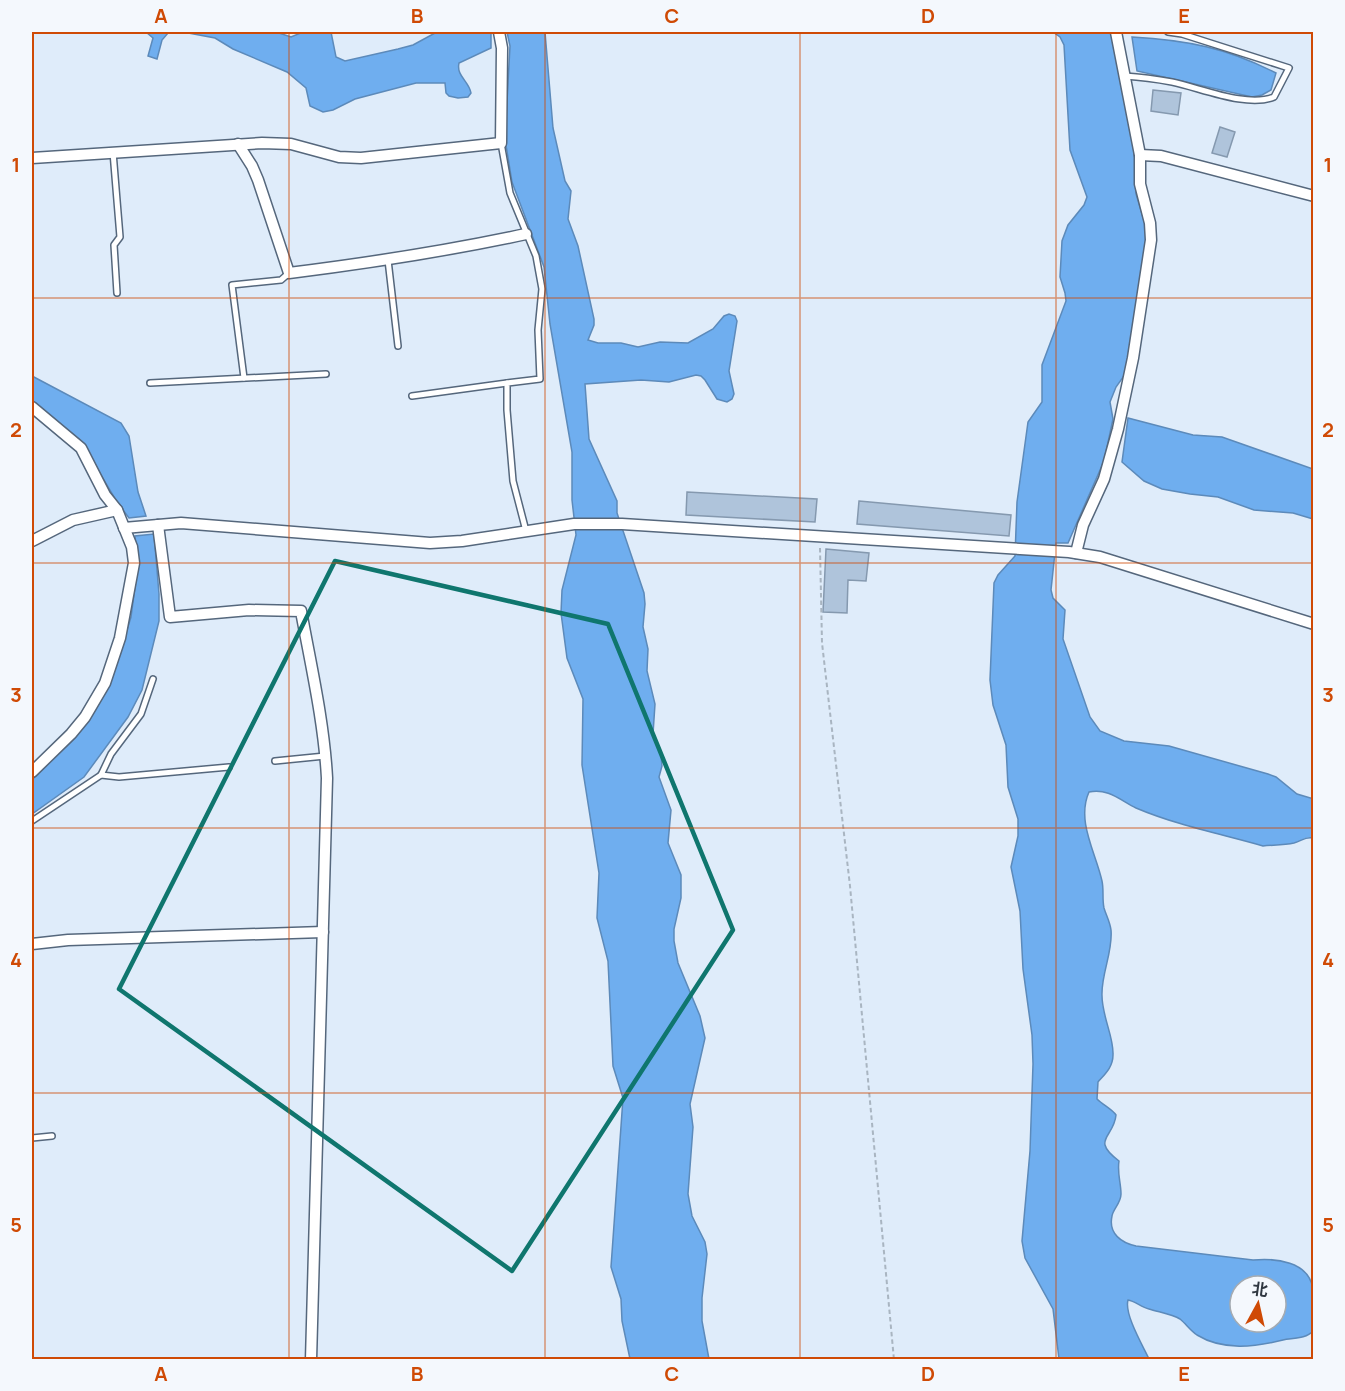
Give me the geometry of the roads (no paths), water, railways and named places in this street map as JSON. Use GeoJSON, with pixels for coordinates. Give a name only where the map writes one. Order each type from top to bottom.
{"type":"FeatureCollection","features":[{"type":"Feature","properties":{"kind":"street"},"geometry":{"type":"LineString","coordinates":[[32,158],[238,144],[291,144],[339,157],[353,158],[501,143],[502,48],[499,32]]}},
{"type":"Feature","properties":{"kind":"street"},"geometry":{"type":"LineString","coordinates":[[1073,553],[1112,454],[1134,358],[1151,240],[1150,223],[1140,184],[1140,155],[1116,32]]}},
{"type":"Feature","properties":{"kind":"street"},"geometry":{"type":"LineString","coordinates":[[238,144],[258,180],[289,273],[462,248],[526,234]]}},
{"type":"Feature","properties":{"kind":"street"},"geometry":{"type":"LineString","coordinates":[[1140,155],[1161,156],[1314,196]]}},
{"type":"Feature","properties":{"kind":"street"},"geometry":{"type":"LineString","coordinates":[[32,407],[81,448],[105,495],[117,510],[133,552],[133,574],[120,638],[107,677],[85,717],[71,734],[32,771]]}},
{"type":"Feature","properties":{"kind":"street"},"geometry":{"type":"LineString","coordinates":[[32,541],[74,520],[117,510]]}},
{"type":"Feature","properties":{"kind":"street"},"geometry":{"type":"LineString","coordinates":[[124,528],[181,523],[430,543],[462,541],[574,524],[622,524],[1073,553],[1100,556],[1314,624]]}},
{"type":"Feature","properties":{"kind":"street"},"geometry":{"type":"LineString","coordinates":[[158,525],[170,617],[249,610],[301,611],[320,711],[327,778],[311,1359]]}},
{"type":"Feature","properties":{"kind":"street"},"geometry":{"type":"LineString","coordinates":[[32,944],[68,940],[323,932]]}},
{"type":"Feature","properties":{"kind":"lane"},"geometry":{"type":"LineString","coordinates":[[1125,76],[1173,82],[1259,101],[1274,97],[1289,68],[1182,34],[1168,32]]}},
{"type":"Feature","properties":{"kind":"lane"},"geometry":{"type":"LineString","coordinates":[[412,396],[540,379],[538,330],[542,289],[536,256],[510,193],[501,143]]}},
{"type":"Feature","properties":{"kind":"lane"},"geometry":{"type":"LineString","coordinates":[[113,152],[120,237],[114,245],[117,293]]}},
{"type":"Feature","properties":{"kind":"lane"},"geometry":{"type":"LineString","coordinates":[[388,260],[398,346]]}},
{"type":"Feature","properties":{"kind":"lane"},"geometry":{"type":"LineString","coordinates":[[244,378],[232,285],[281,280],[289,273]]}},
{"type":"Feature","properties":{"kind":"lane"},"geometry":{"type":"LineString","coordinates":[[150,383],[326,374]]}},
{"type":"Feature","properties":{"kind":"lane"},"geometry":{"type":"LineString","coordinates":[[507,383],[513,481],[526,531]]}},
{"type":"Feature","properties":{"kind":"lane"},"geometry":{"type":"LineString","coordinates":[[32,821],[101,775],[111,754],[141,714],[153,679]]}},
{"type":"Feature","properties":{"kind":"lane"},"geometry":{"type":"LineString","coordinates":[[275,761],[326,756]]}},
{"type":"Feature","properties":{"kind":"lane"},"geometry":{"type":"LineString","coordinates":[[101,775],[119,777],[229,767]]}},
{"type":"Feature","properties":{"kind":"lane"},"geometry":{"type":"LineString","coordinates":[[32,1138],[52,1136]]}},
{"type":"Feature","properties":{"kind":"water"},"geometry":{"type":"Polygon","coordinates":[[[146,32],[183,32],[168,33],[162,40],[157,59],[148,56],[153,38],[146,32]]]}},
{"type":"Feature","properties":{"kind":"water"},"geometry":{"type":"Polygon","coordinates":[[[183,32],[276,32],[291,37],[303,32],[331,32],[336,57],[345,61],[413,45],[435,33],[491,32],[491,48],[459,63],[459,71],[471,93],[468,97],[449,96],[446,93],[445,83],[416,83],[355,99],[333,110],[323,112],[310,106],[306,88],[287,72],[233,49],[215,38],[183,32]]]}},
{"type":"Feature","properties":{"kind":"water"},"geometry":{"type":"Polygon","coordinates":[[[507,32],[545,32],[553,128],[565,181],[571,191],[568,219],[578,246],[594,319],[588,340],[638,347],[660,342],[688,343],[713,329],[724,316],[729,314],[735,316],[737,321],[729,371],[734,394],[727,402],[717,399],[705,380],[696,375],[669,382],[641,380],[585,384],[589,439],[617,501],[617,513],[644,593],[643,627],[648,649],[647,671],[655,704],[653,734],[661,755],[662,766],[659,777],[671,810],[668,843],[681,875],[681,898],[674,929],[674,941],[678,963],[700,1016],[705,1038],[690,1104],[693,1127],[688,1194],[692,1216],[705,1242],[707,1254],[702,1321],[709,1359],[630,1359],[622,1321],[621,1299],[611,1267],[623,1098],[613,1066],[608,961],[597,918],[599,873],[582,765],[583,699],[567,658],[561,613],[562,590],[576,535],[572,500],[572,452],[550,324],[544,267],[512,182],[505,139],[510,46],[507,32]]]}},
{"type":"Feature","properties":{"kind":"water"},"geometry":{"type":"Polygon","coordinates":[[[1053,32],[1111,32],[1131,131],[1136,194],[1148,234],[1126,373],[1116,387],[1110,402],[1113,419],[1104,461],[1068,543],[1056,543],[1051,590],[1053,598],[1065,610],[1063,639],[1090,717],[1100,731],[1124,741],[1169,746],[1268,774],[1276,777],[1297,794],[1314,799],[1313,838],[1290,844],[1263,846],[1167,819],[1136,808],[1114,795],[1096,791],[1089,792],[1085,814],[1086,826],[1102,881],[1104,908],[1111,930],[1102,1001],[1112,1040],[1113,1059],[1110,1067],[1098,1082],[1097,1099],[1116,1115],[1105,1143],[1110,1154],[1119,1161],[1121,1194],[1112,1216],[1114,1233],[1126,1243],[1136,1246],[1290,1263],[1305,1272],[1314,1294],[1313,1331],[1310,1334],[1299,1338],[1239,1346],[1217,1344],[1207,1340],[1177,1317],[1128,1300],[1131,1321],[1149,1359],[1059,1359],[1053,1309],[1025,1258],[1022,1241],[1030,1151],[1032,1035],[1023,969],[1020,911],[1011,867],[1018,836],[1018,819],[1008,787],[1006,745],[993,705],[990,680],[994,583],[1015,556],[1017,502],[1028,422],[1042,402],[1042,365],[1066,301],[1060,277],[1062,241],[1068,225],[1084,205],[1087,197],[1070,150],[1064,45],[1060,37],[1053,32]]]}},
{"type":"Feature","properties":{"kind":"water"},"geometry":{"type":"Polygon","coordinates":[[[1132,37],[1189,43],[1241,57],[1276,73],[1271,90],[1252,97],[1137,71],[1132,37]]]}},
{"type":"Feature","properties":{"kind":"water"},"geometry":{"type":"Polygon","coordinates":[[[32,376],[121,423],[129,436],[138,492],[146,516],[129,518],[80,440],[32,401],[32,376]]]}},
{"type":"Feature","properties":{"kind":"water"},"geometry":{"type":"Polygon","coordinates":[[[1128,418],[1193,435],[1222,437],[1313,469],[1313,519],[1293,513],[1254,510],[1218,497],[1162,489],[1144,481],[1122,462],[1128,418]]]}},
{"type":"Feature","properties":{"kind":"water"},"geometry":{"type":"Polygon","coordinates":[[[154,534],[159,621],[142,690],[128,717],[84,777],[32,814],[32,776],[63,749],[123,643],[131,617],[138,564],[135,536],[154,534]]]}}]}
